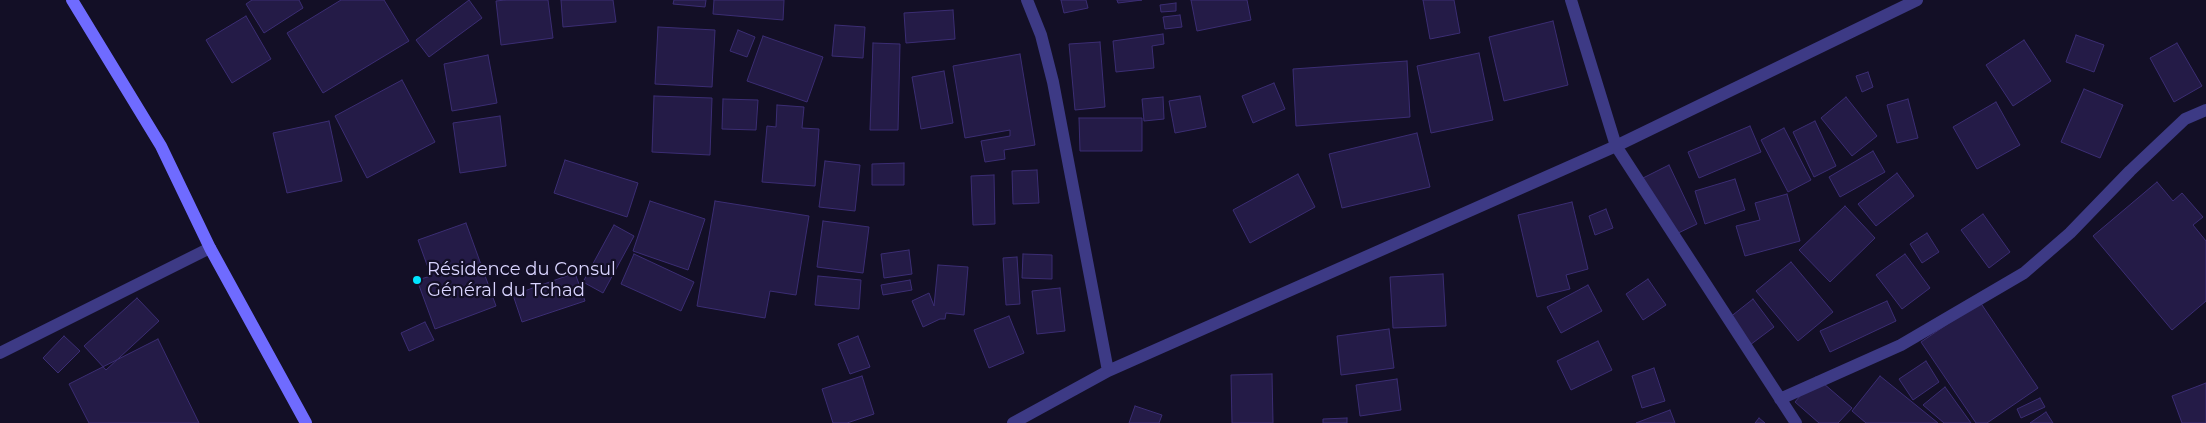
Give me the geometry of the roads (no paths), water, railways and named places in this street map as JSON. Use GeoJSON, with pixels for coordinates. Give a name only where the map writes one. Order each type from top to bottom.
{"type":"FeatureCollection","features":[{"type":"Feature","properties":{"kind":"main road"},"geometry":{"type":"LineString","coordinates":[[72,0],[162,146],[210,248],[306,423]]}},
{"type":"Feature","properties":{"kind":"street"},"geometry":{"type":"LineString","coordinates":[[1027,0],[1041,35],[1053,82],[1108,371]]}},
{"type":"Feature","properties":{"kind":"street"},"geometry":{"type":"LineString","coordinates":[[1571,0],[1616,146],[1796,423]]}},
{"type":"Feature","properties":{"kind":"street"},"geometry":{"type":"LineString","coordinates":[[1013,423],[1108,371],[1616,146],[1917,0]]}},
{"type":"Feature","properties":{"kind":"street"},"geometry":{"type":"LineString","coordinates":[[1780,399],[1901,345],[2024,273],[2070,233],[2130,171],[2185,119],[2206,110]]}},
{"type":"Feature","properties":{"kind":"street"},"geometry":{"type":"LineString","coordinates":[[0,353],[210,248]]}},
{"type":"Feature","properties":{"kind":"place","name":"Résidence du Consul Général du Tchad"},"geometry":{"type":"Point","coordinates":[417,280]}}]}
